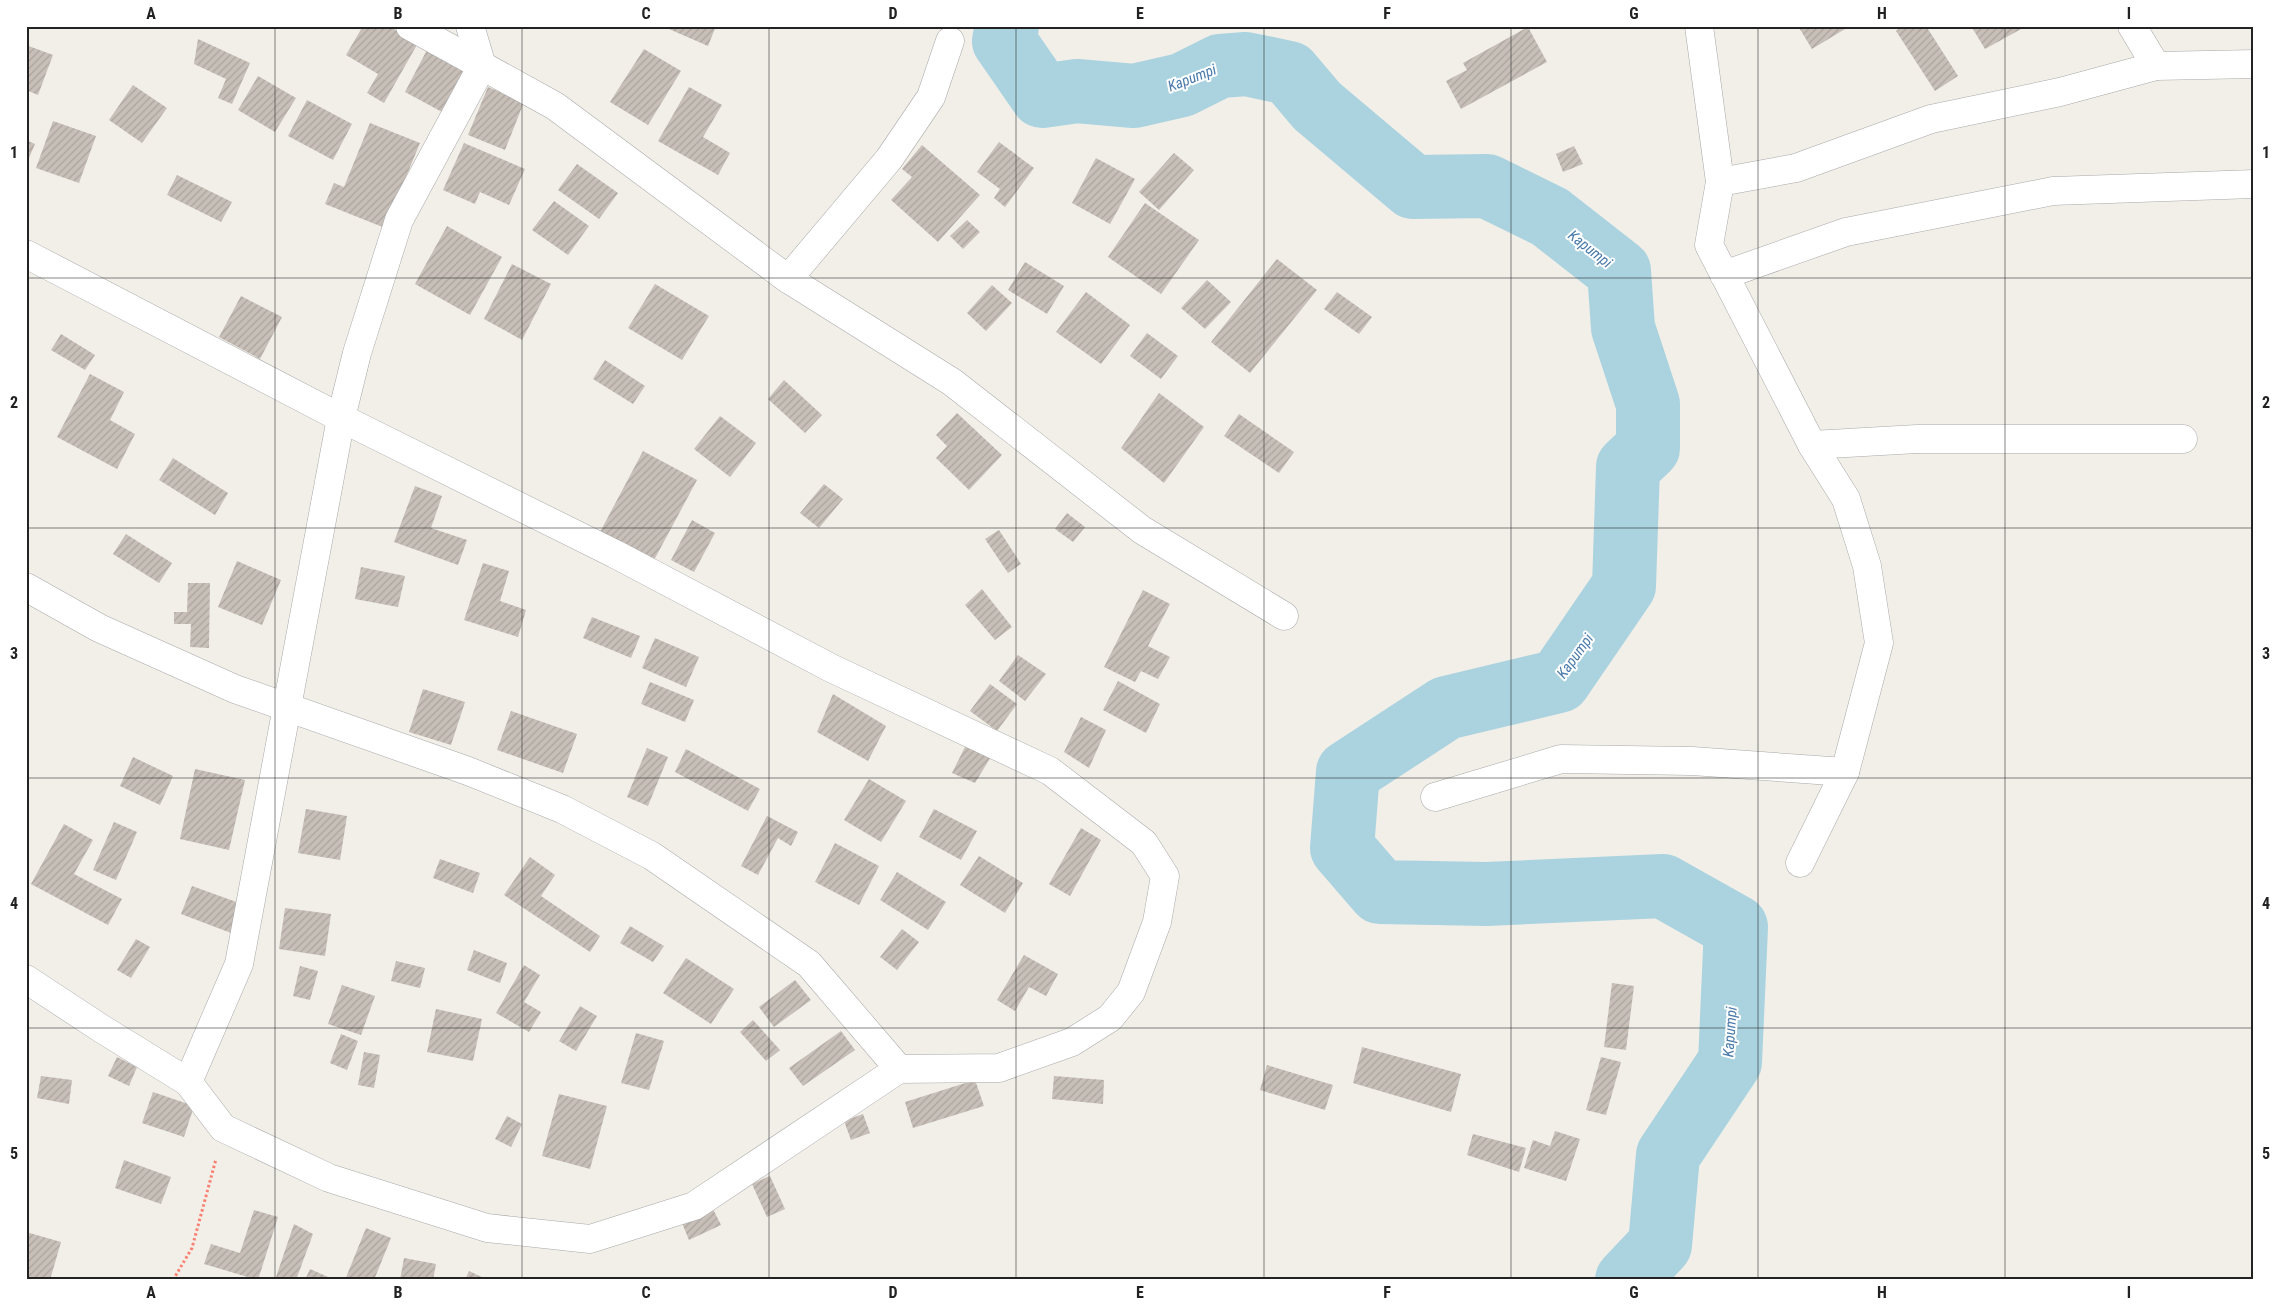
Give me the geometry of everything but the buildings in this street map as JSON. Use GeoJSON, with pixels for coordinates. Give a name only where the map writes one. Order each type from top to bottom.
{"type":"FeatureCollection","features":[{"type":"Feature","properties":{"kind":"street"},"geometry":{"type":"LineString","coordinates":[[410,26],[555,106],[788,279],[952,382],[1142,530],[1284,616]]}},
{"type":"Feature","properties":{"kind":"street"},"geometry":{"type":"LineString","coordinates":[[188,1082],[239,964],[341,418],[356,353],[399,220],[482,66],[470,26]]}},
{"type":"Feature","properties":{"kind":"street"},"geometry":{"type":"LineString","coordinates":[[1699,26],[1720,182],[1709,245],[1812,444],[1846,498],[1867,566],[1879,643],[1845,772],[1800,863]]}},
{"type":"Feature","properties":{"kind":"street"},"geometry":{"type":"LineString","coordinates":[[2132,26],[2156,66]]}},
{"type":"Feature","properties":{"kind":"street"},"geometry":{"type":"LineString","coordinates":[[788,279],[889,159],[932,97],[950,41]]}},
{"type":"Feature","properties":{"kind":"street"},"geometry":{"type":"LineString","coordinates":[[1720,182],[1796,168],[1931,119],[2060,92],[2156,66],[2254,64]]}},
{"type":"Feature","properties":{"kind":"street"},"geometry":{"type":"LineString","coordinates":[[1724,276],[1846,232],[2053,191],[2254,184]]}},
{"type":"Feature","properties":{"kind":"street"},"geometry":{"type":"LineString","coordinates":[[26,254],[341,418],[615,554],[831,668],[1050,771],[1144,843],[1165,876],[1157,922],[1131,992],[1110,1018],[1072,1042],[1000,1068],[899,1069],[694,1206],[590,1239],[487,1228],[329,1178],[224,1128],[188,1082],[26,979]]}},
{"type":"Feature","properties":{"kind":"street"},"geometry":{"type":"LineString","coordinates":[[1812,444],[1917,439],[2183,439]]}},
{"type":"Feature","properties":{"kind":"street"},"geometry":{"type":"LineString","coordinates":[[26,588],[99,628],[235,689],[468,771],[562,809],[652,856],[809,964],[899,1069]]}},
{"type":"Feature","properties":{"kind":"street"},"geometry":{"type":"LineString","coordinates":[[1436,798],[1561,759],[1692,761],[1845,772]]}},
{"type":"Feature","properties":{"kind":"path"},"geometry":{"type":"LineString","coordinates":[[173,1280],[192,1248],[224,1128]]}},
{"type":"Feature","properties":{"kind":"waterway","name":"Kapumpi"},"geometry":{"type":"LineString","coordinates":[[1007,26],[1004,41],[1042,96],[1077,91],[1134,96],[1182,85],[1220,66],[1246,64],[1289,73],[1317,106],[1413,187],[1487,186],[1550,217],[1619,271],[1623,328],[1648,404],[1648,448],[1628,467],[1624,586],[1559,681],[1446,708],[1348,772],[1342,848],[1380,892],[1486,894],[1663,886],[1736,927],[1730,1062],[1668,1155],[1660,1245],[1627,1280]]}}]}
